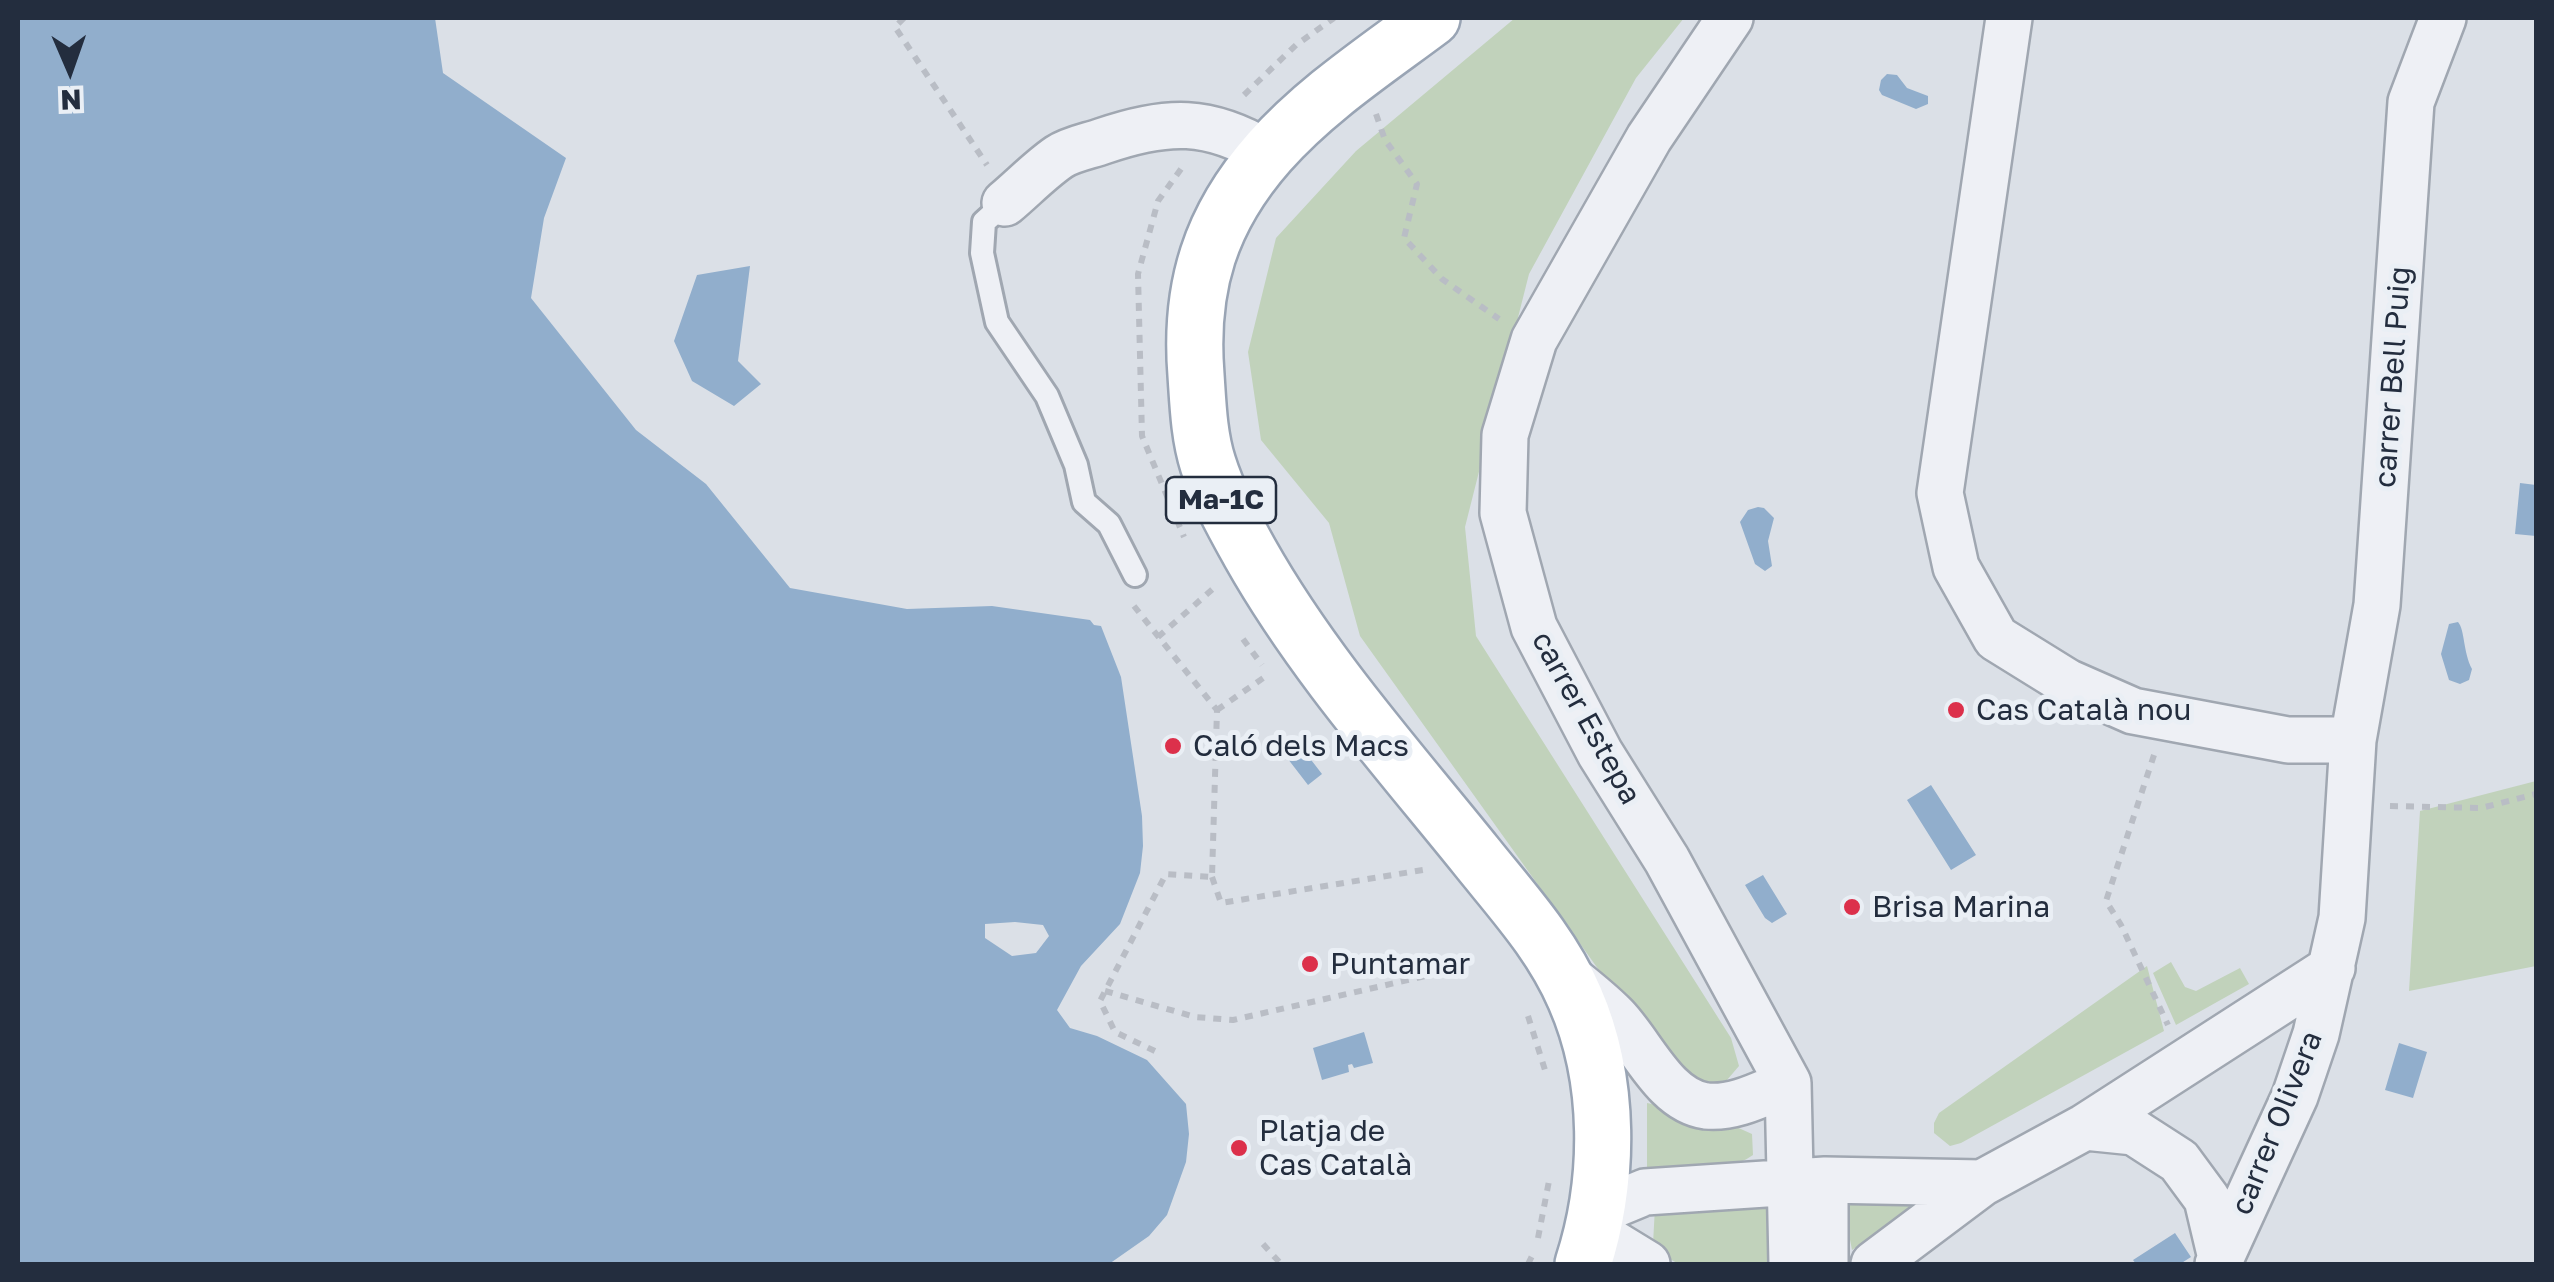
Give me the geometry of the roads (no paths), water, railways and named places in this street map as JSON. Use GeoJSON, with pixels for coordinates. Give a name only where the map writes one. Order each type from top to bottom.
{"type":"FeatureCollection","features":[{"type":"Feature","properties":{"kind":"main road","name":"Ma-1C"},"geometry":{"type":"LineString","coordinates":[[1432,18],[1315,106],[1267,154],[1228,209],[1205,256],[1198,293],[1194,351],[1199,423],[1218,496],[1263,576],[1317,658],[1529,920],[1562,970],[1587,1030],[1600,1096],[1591,1236]]}},
{"type":"Feature","properties":{"kind":"street","name":"carrer Estepa"},"geometry":{"type":"LineString","coordinates":[[1730,18],[1649,138],[1534,340],[1505,434],[1503,513],[1534,627],[1600,754],[1667,860],[1788,1083]]}},
{"type":"Feature","properties":{"kind":"street"},"geometry":{"type":"LineString","coordinates":[[2009,18],[1940,493],[1956,566],[1996,638],[2067,682],[2133,711],[2288,740],[2353,740]]}},
{"type":"Feature","properties":{"kind":"street","name":"carrer Bell Puig"},"geometry":{"type":"LineString","coordinates":[[2353,740],[2377,605],[2411,102],[2444,18]]}},
{"type":"Feature","properties":{"kind":"street"},"geometry":{"type":"LineString","coordinates":[[1008,201],[1062,155],[1167,124],[1211,127],[1237,135],[1267,154]]}},
{"type":"Feature","properties":{"kind":"street","name":"carrer Olivera"},"geometry":{"type":"LineString","coordinates":[[2219,1261],[2295,1096],[2316,1034],[2342,918],[2353,740]]}},
{"type":"Feature","properties":{"kind":"street"},"geometry":{"type":"LineString","coordinates":[[1874,1264],[1982,1183],[2085,1127],[2332,968]]}},
{"type":"Feature","properties":{"kind":"street"},"geometry":{"type":"LineString","coordinates":[[1562,970],[1615,1017],[1678,1095],[1705,1106],[1725,1104],[1745,1101],[1788,1083],[1825,1264]]}},
{"type":"Feature","properties":{"kind":"street"},"geometry":{"type":"LineString","coordinates":[[2085,1127],[2134,1132],[2179,1161],[2207,1199],[2219,1261]]}},
{"type":"Feature","properties":{"kind":"street"},"geometry":{"type":"LineString","coordinates":[[1792,1264],[1807,1181]]}},
{"type":"Feature","properties":{"kind":"street"},"geometry":{"type":"LineString","coordinates":[[1647,1264],[1591,1236],[1645,1192],[1807,1181],[1982,1183]]}},
{"type":"Feature","properties":{"kind":"lane"},"geometry":{"type":"LineString","coordinates":[[1008,201],[984,222],[982,253],[998,322],[1046,396],[1076,465],[1084,502],[1109,524],[1135,575]]}},
{"type":"Feature","properties":{"kind":"water"},"geometry":{"type":"Polygon","coordinates":[[[18,18],[435,18],[443,73],[566,158],[544,218],[531,298],[636,430],[706,484],[790,588],[907,609],[992,606],[1090,620],[1101,626],[1121,677],[1142,816],[1140,873],[1120,924],[1081,966],[1057,1010],[1070,1028],[1147,1060],[1186,1104],[1186,1162],[1167,1215],[1149,1236],[1109,1264],[18,1264],[18,18]],[[985,924],[985,938],[1012,956],[1036,953],[1049,936],[1043,925],[985,924]]]}},
{"type":"Feature","properties":{"kind":"water"},"geometry":{"type":"Polygon","coordinates":[[[1887,74],[1897,75],[1907,88],[1928,96],[1928,104],[1916,109],[1882,95],[1881,80],[1887,74]]]}},
{"type":"Feature","properties":{"kind":"water"},"geometry":{"type":"Polygon","coordinates":[[[750,266],[738,361],[761,384],[734,406],[692,381],[674,341],[697,275],[750,266]]]}},
{"type":"Feature","properties":{"kind":"water"},"geometry":{"type":"Polygon","coordinates":[[[2520,483],[2536,485],[2536,536],[2515,534],[2520,483]]]}},
{"type":"Feature","properties":{"kind":"water"},"geometry":{"type":"Polygon","coordinates":[[[1758,507],[1774,518],[1768,541],[1772,566],[1765,571],[1755,564],[1740,522],[1748,510],[1758,507]]]}},
{"type":"Feature","properties":{"kind":"water"},"geometry":{"type":"Polygon","coordinates":[[[2458,622],[2472,669],[2469,680],[2460,684],[2449,680],[2441,654],[2449,624],[2458,622]]]}},
{"type":"Feature","properties":{"kind":"water"},"geometry":{"type":"Polygon","coordinates":[[[1295,739],[1322,774],[1308,785],[1281,750],[1295,739]]]}},
{"type":"Feature","properties":{"kind":"water"},"geometry":{"type":"Polygon","coordinates":[[[1931,785],[1976,855],[1951,870],[1907,800],[1931,785]]]}},
{"type":"Feature","properties":{"kind":"water"},"geometry":{"type":"Polygon","coordinates":[[[1763,875],[1787,914],[1772,923],[1745,885],[1763,875]]]}},
{"type":"Feature","properties":{"kind":"water"},"geometry":{"type":"Polygon","coordinates":[[[1364,1032],[1373,1063],[1354,1068],[1348,1065],[1349,1072],[1322,1080],[1313,1048],[1364,1032]]]}},
{"type":"Feature","properties":{"kind":"water"},"geometry":{"type":"Polygon","coordinates":[[[2399,1043],[2427,1052],[2413,1098],[2385,1090],[2399,1043]]]}},
{"type":"Feature","properties":{"kind":"water"},"geometry":{"type":"Polygon","coordinates":[[[2175,1233],[2191,1257],[2180,1264],[2136,1264],[2133,1260],[2175,1233]]]}},
{"type":"Feature","properties":{"kind":"place","name":"Cas Català nou"},"geometry":{"type":"Point","coordinates":[1956,710]}},
{"type":"Feature","properties":{"kind":"place","name":"Caló dels Macs"},"geometry":{"type":"Point","coordinates":[1173,746]}},
{"type":"Feature","properties":{"kind":"place","name":"Brisa Marina"},"geometry":{"type":"Point","coordinates":[1852,907]}},
{"type":"Feature","properties":{"kind":"place","name":"Puntamar"},"geometry":{"type":"Point","coordinates":[1310,964]}},
{"type":"Feature","properties":{"kind":"place","name":"Platja de Cas Català"},"geometry":{"type":"Point","coordinates":[1239,1148]}}]}
